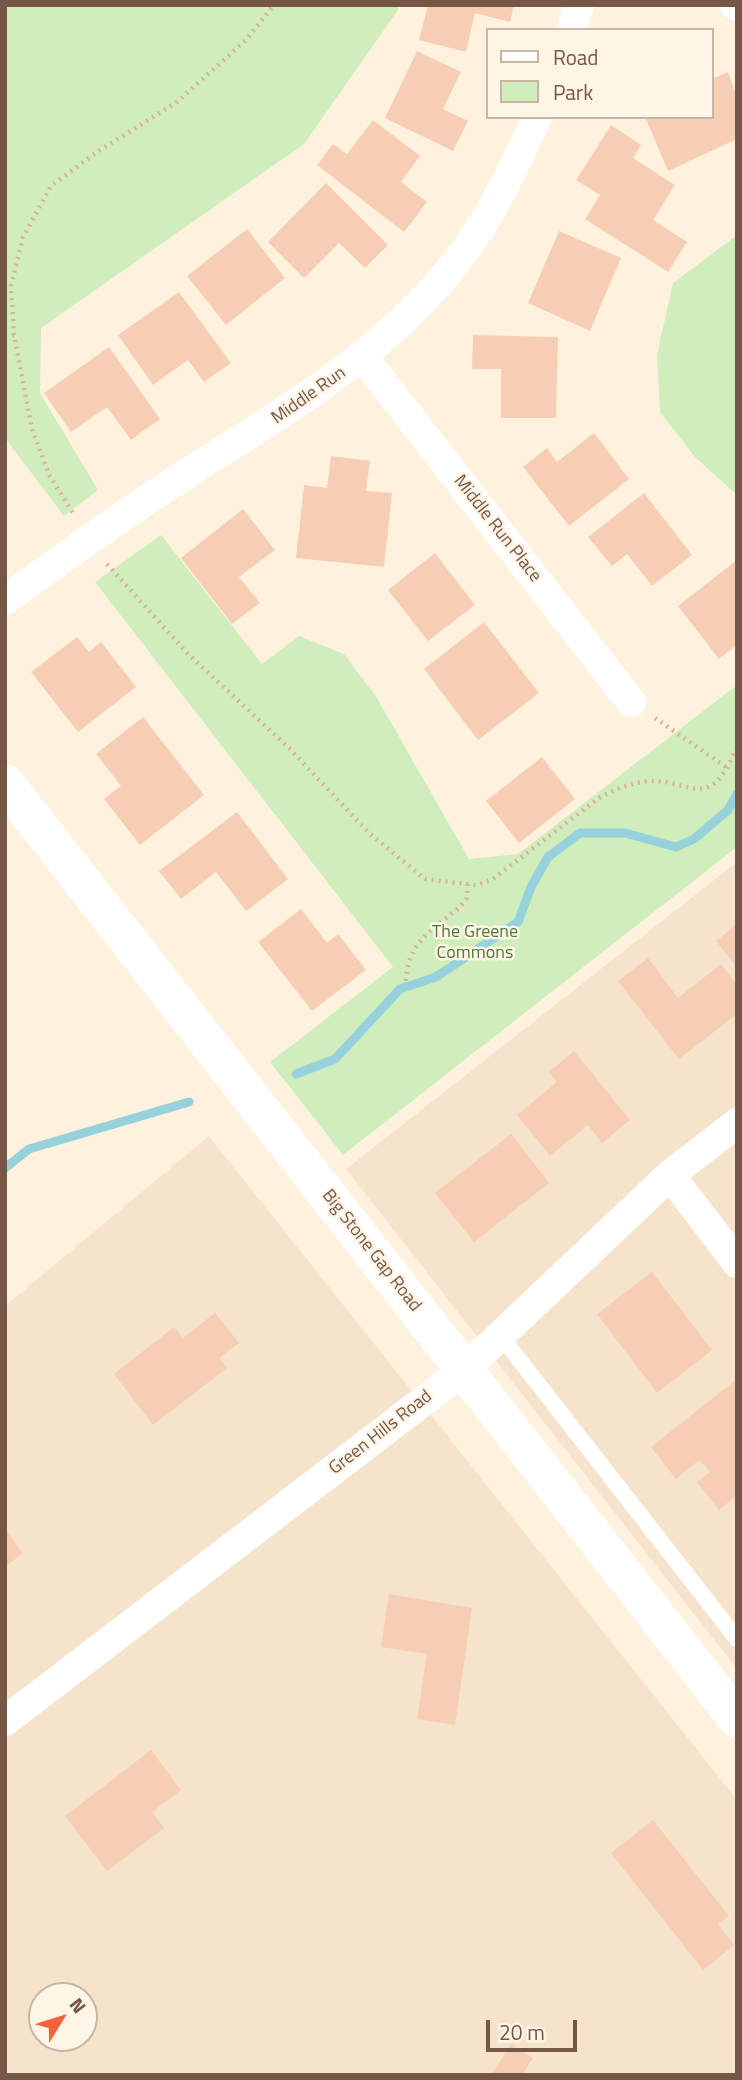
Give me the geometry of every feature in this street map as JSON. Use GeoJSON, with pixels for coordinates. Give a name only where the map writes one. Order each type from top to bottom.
{"type":"FeatureCollection","features":[{"type":"Feature","properties":{"kind":"street"},"geometry":{"type":"LineString","coordinates":[[573,28],[579,5]]}},
{"type":"Feature","properties":{"kind":"street","name":"Middle Run"},"geometry":{"type":"LineString","coordinates":[[5,600],[90,539],[282,416],[363,357],[438,284],[493,208],[536,119]]}},
{"type":"Feature","properties":{"kind":"street","name":"Middle Run Place"},"geometry":{"type":"LineString","coordinates":[[363,357],[631,702]]}},
{"type":"Feature","properties":{"kind":"street","name":"Big Stone Gap Road"},"geometry":{"type":"LineString","coordinates":[[5,783],[737,1720]]}},
{"type":"Feature","properties":{"kind":"street","name":"Green Hills Road"},"geometry":{"type":"LineString","coordinates":[[5,1721],[464,1370],[670,1175],[737,1123]]}},
{"type":"Feature","properties":{"kind":"street"},"geometry":{"type":"LineString","coordinates":[[670,1175],[737,1264]]}},
{"type":"Feature","properties":{"kind":"lane"},"geometry":{"type":"LineString","coordinates":[[500,1335],[737,1639]]}},
{"type":"Feature","properties":{"kind":"path"},"geometry":{"type":"LineString","coordinates":[[274,5],[246,40],[177,102],[97,152],[51,186],[23,237],[11,286],[14,335],[32,429],[49,475],[102,557],[187,653],[289,748],[369,833],[425,879],[476,885],[493,879],[599,798],[618,788],[658,781],[697,789],[707,788],[717,782],[737,748]]}},
{"type":"Feature","properties":{"kind":"path"},"geometry":{"type":"LineString","coordinates":[[5,336],[14,335]]}},
{"type":"Feature","properties":{"kind":"path"},"geometry":{"type":"LineString","coordinates":[[631,702],[726,767]]}},
{"type":"Feature","properties":{"kind":"path"},"geometry":{"type":"LineString","coordinates":[[405,981],[406,962],[413,947],[461,906],[467,898],[468,884]]}},
{"type":"Feature","properties":{"kind":"shaded area"},"geometry":{"type":"Polygon","coordinates":[[[737,862],[737,1669],[346,1169],[737,862]]]}},
{"type":"Feature","properties":{"kind":"shaded area"},"geometry":{"type":"Polygon","coordinates":[[[209,1136],[737,1800],[737,2075],[5,2075],[5,1306],[209,1136]]]}},
{"type":"Feature","properties":{"kind":"green space"},"geometry":{"type":"Polygon","coordinates":[[[5,5],[398,5],[398,10],[304,144],[41,328],[40,393],[98,490],[64,516],[5,438],[5,5]]]}},
{"type":"Feature","properties":{"kind":"green space"},"geometry":{"type":"Polygon","coordinates":[[[737,235],[737,495],[695,457],[660,412],[657,355],[673,283],[737,235]]]}},
{"type":"Feature","properties":{"kind":"green space","name":"The Greene Commons"},"geometry":{"type":"Polygon","coordinates":[[[161,535],[262,664],[299,636],[344,654],[377,698],[469,859],[518,854],[737,685],[737,847],[343,1155],[270,1062],[393,967],[95,582],[161,535]]]}},
{"type":"Feature","properties":{"kind":"building"},"geometry":{"type":"Polygon","coordinates":[[[428,5],[514,5],[510,22],[475,13],[466,52],[419,40],[428,5]]]}},
{"type":"Feature","properties":{"kind":"building"},"geometry":{"type":"Polygon","coordinates":[[[417,51],[461,72],[443,109],[468,121],[453,151],[385,118],[417,51]]]}},
{"type":"Feature","properties":{"kind":"building"},"geometry":{"type":"Polygon","coordinates":[[[728,72],[737,97],[737,139],[668,171],[646,119],[714,119],[714,78],[728,72]]]}},
{"type":"Feature","properties":{"kind":"building"},"geometry":{"type":"Polygon","coordinates":[[[373,120],[420,156],[401,182],[427,202],[404,232],[317,165],[333,144],[347,154],[373,120]]]}},
{"type":"Feature","properties":{"kind":"building"},"geometry":{"type":"Polygon","coordinates":[[[611,125],[641,145],[633,158],[675,185],[653,220],[687,242],[668,272],[585,219],[600,195],[576,180],[611,125]]]}},
{"type":"Feature","properties":{"kind":"building"},"geometry":{"type":"Polygon","coordinates":[[[326,183],[388,245],[365,268],[339,243],[304,278],[268,242],[326,183]]]}},
{"type":"Feature","properties":{"kind":"building"},"geometry":{"type":"Polygon","coordinates":[[[247,229],[285,278],[226,325],[187,276],[247,229]]]}},
{"type":"Feature","properties":{"kind":"building"},"geometry":{"type":"Polygon","coordinates":[[[559,231],[621,258],[590,331],[528,303],[559,231]]]}},
{"type":"Feature","properties":{"kind":"building"},"geometry":{"type":"Polygon","coordinates":[[[179,292],[231,363],[204,382],[188,360],[153,385],[118,335],[179,292]]]}},
{"type":"Feature","properties":{"kind":"building"},"geometry":{"type":"Polygon","coordinates":[[[473,335],[558,337],[556,418],[501,418],[501,369],[472,369],[473,335]]]}},
{"type":"Feature","properties":{"kind":"building"},"geometry":{"type":"Polygon","coordinates":[[[109,347],[160,419],[131,440],[107,407],[71,432],[44,393],[109,347]]]}},
{"type":"Feature","properties":{"kind":"building"},"geometry":{"type":"Polygon","coordinates":[[[594,433],[629,479],[569,526],[523,467],[547,448],[557,462],[594,433]]]}},
{"type":"Feature","properties":{"kind":"building"},"geometry":{"type":"Polygon","coordinates":[[[331,456],[370,461],[366,491],[392,493],[384,567],[296,558],[304,485],[327,488],[331,456]]]}},
{"type":"Feature","properties":{"kind":"building"},"geometry":{"type":"Polygon","coordinates":[[[644,493],[692,555],[652,586],[627,554],[612,566],[588,537],[644,493]]]}},
{"type":"Feature","properties":{"kind":"building"},"geometry":{"type":"Polygon","coordinates":[[[243,509],[275,550],[239,577],[260,603],[232,624],[181,558],[243,509]]]}},
{"type":"Feature","properties":{"kind":"building"},"geometry":{"type":"Polygon","coordinates":[[[435,553],[475,605],[428,641],[388,590],[435,553]]]}},
{"type":"Feature","properties":{"kind":"building"},"geometry":{"type":"Polygon","coordinates":[[[737,560],[737,645],[719,659],[678,606],[737,560]]]}},
{"type":"Feature","properties":{"kind":"building"},"geometry":{"type":"Polygon","coordinates":[[[484,622],[539,693],[478,740],[424,669],[484,622]]]}},
{"type":"Feature","properties":{"kind":"building"},"geometry":{"type":"Polygon","coordinates":[[[77,637],[89,652],[101,642],[136,687],[78,732],[31,672],[77,637]]]}},
{"type":"Feature","properties":{"kind":"building"},"geometry":{"type":"Polygon","coordinates":[[[143,717],[204,795],[140,845],[104,799],[121,786],[96,754],[143,717]]]}},
{"type":"Feature","properties":{"kind":"building"},"geometry":{"type":"Polygon","coordinates":[[[542,757],[575,799],[519,843],[486,801],[542,757]]]}},
{"type":"Feature","properties":{"kind":"building"},"geometry":{"type":"Polygon","coordinates":[[[237,812],[288,879],[246,911],[216,872],[181,899],[159,871],[237,812]]]}},
{"type":"Feature","properties":{"kind":"building"},"geometry":{"type":"Polygon","coordinates":[[[301,909],[327,943],[338,934],[366,970],[312,1011],[258,942],[301,909]]]}},
{"type":"Feature","properties":{"kind":"building"},"geometry":{"type":"Polygon","coordinates":[[[737,924],[737,967],[716,941],[737,924]]]}},
{"type":"Feature","properties":{"kind":"building"},"geometry":{"type":"Polygon","coordinates":[[[648,958],[678,998],[721,964],[737,985],[737,1014],[679,1059],[618,981],[648,958]]]}},
{"type":"Feature","properties":{"kind":"building"},"geometry":{"type":"Polygon","coordinates":[[[574,1051],[630,1120],[602,1143],[588,1125],[550,1156],[517,1115],[557,1082],[549,1072],[574,1051]]]}},
{"type":"Feature","properties":{"kind":"building"},"geometry":{"type":"Polygon","coordinates":[[[511,1134],[549,1183],[474,1242],[435,1193],[511,1134]]]}},
{"type":"Feature","properties":{"kind":"building"},"geometry":{"type":"Polygon","coordinates":[[[652,1272],[712,1350],[657,1393],[597,1314],[652,1272]]]}},
{"type":"Feature","properties":{"kind":"building"},"geometry":{"type":"Polygon","coordinates":[[[215,1313],[239,1343],[219,1358],[227,1368],[153,1425],[114,1374],[174,1327],[183,1338],[215,1313]]]}},
{"type":"Feature","properties":{"kind":"building"},"geometry":{"type":"Polygon","coordinates":[[[737,1379],[737,1495],[719,1510],[697,1482],[710,1472],[699,1460],[676,1479],[651,1447],[737,1379]]]}},
{"type":"Feature","properties":{"kind":"building"},"geometry":{"type":"Polygon","coordinates":[[[5,1529],[23,1553],[5,1567],[5,1529]]]}},
{"type":"Feature","properties":{"kind":"building"},"geometry":{"type":"Polygon","coordinates":[[[389,1594],[472,1608],[455,1725],[417,1719],[427,1654],[381,1647],[389,1594]]]}},
{"type":"Feature","properties":{"kind":"building"},"geometry":{"type":"Polygon","coordinates":[[[151,1750],[181,1790],[152,1812],[164,1828],[107,1871],[65,1816],[151,1750]]]}},
{"type":"Feature","properties":{"kind":"building"},"geometry":{"type":"Polygon","coordinates":[[[653,1820],[729,1916],[718,1924],[734,1945],[703,1970],[611,1853],[653,1820]]]}},
{"type":"Feature","properties":{"kind":"building"},"geometry":{"type":"Polygon","coordinates":[[[511,2044],[533,2058],[522,2075],[491,2075],[511,2044]]]}},
{"type":"Feature","properties":{"kind":"waterway"},"geometry":{"type":"LineString","coordinates":[[296,1074],[335,1059],[400,989],[436,977],[518,922],[531,887],[548,857],[580,833],[625,833],[676,847],[694,839],[728,810],[737,794]]}},
{"type":"Feature","properties":{"kind":"waterway"},"geometry":{"type":"LineString","coordinates":[[5,1168],[29,1149],[189,1102]]}}]}
